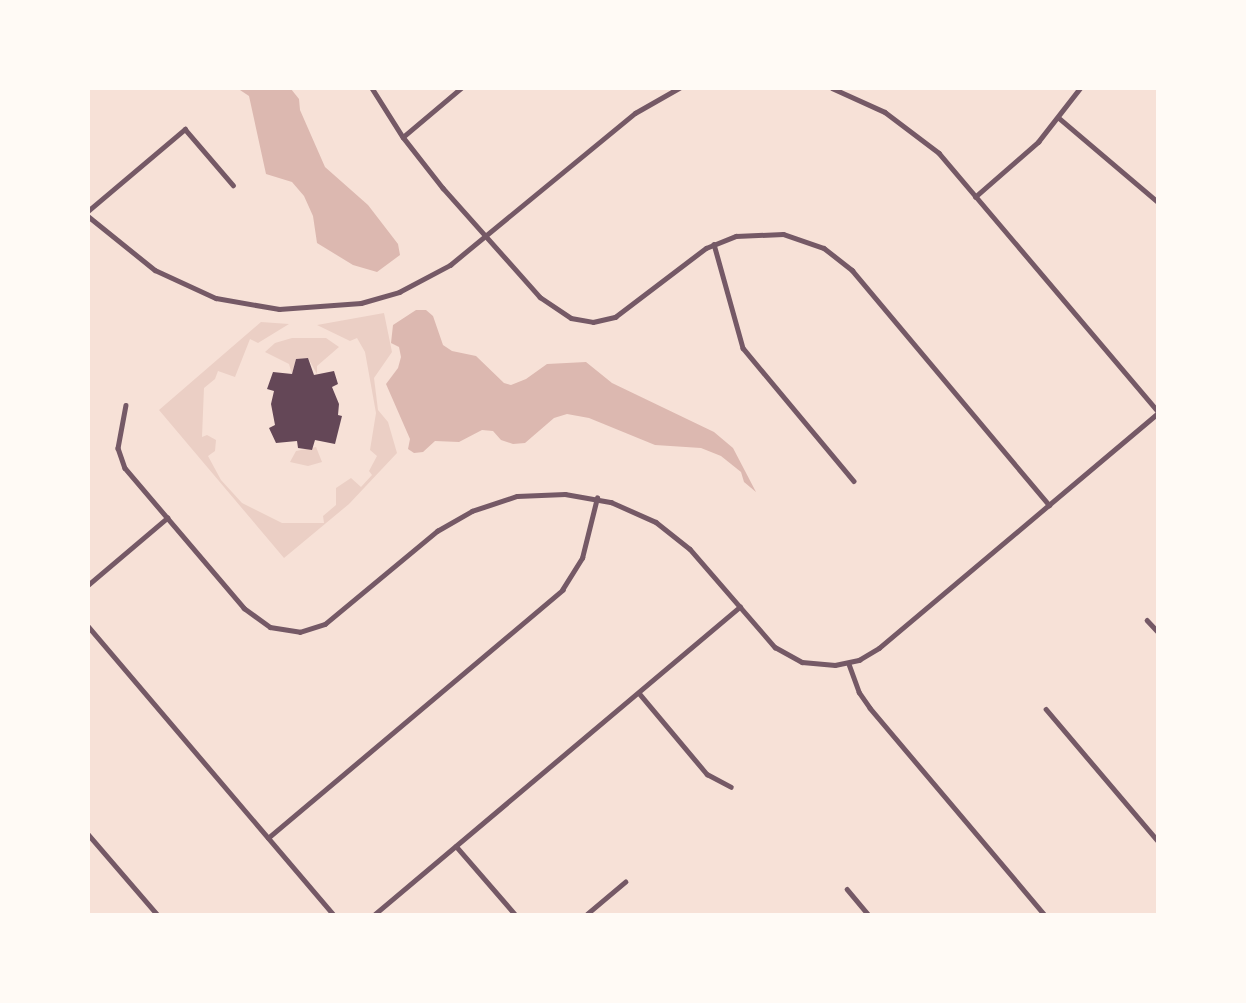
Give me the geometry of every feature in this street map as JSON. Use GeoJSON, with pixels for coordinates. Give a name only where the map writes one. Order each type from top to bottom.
{"type":"FeatureCollection","features":[{"type":"Feature","properties":{"kind":"street"},"geometry":{"type":"LineString","coordinates":[[372,88],[403,137],[443,188],[488,235],[550,307],[585,321],[624,312],[714,244],[744,234],[783,234],[814,243],[840,260],[1049,505]]}},
{"type":"Feature","properties":{"kind":"street"},"geometry":{"type":"LineString","coordinates":[[403,137],[461,88]]}},
{"type":"Feature","properties":{"kind":"street"},"geometry":{"type":"LineString","coordinates":[[88,216],[129,252],[176,282],[225,300],[279,309],[351,305],[399,292],[450,265],[635,113],[679,88]]}},
{"type":"Feature","properties":{"kind":"street"},"geometry":{"type":"LineString","coordinates":[[126,405],[118,448],[121,462],[256,620],[275,629],[300,632],[329,622],[432,535],[472,511],[532,495],[597,498],[641,514],[678,538],[768,641],[792,657],[813,664],[849,664],[879,648],[1158,412],[939,153],[913,130],[869,103],[832,88]]}},
{"type":"Feature","properties":{"kind":"street"},"geometry":{"type":"LineString","coordinates":[[975,197],[1059,118],[1080,88]]}},
{"type":"Feature","properties":{"kind":"street"},"geometry":{"type":"LineString","coordinates":[[1059,118],[1158,202]]}},
{"type":"Feature","properties":{"kind":"street"},"geometry":{"type":"LineString","coordinates":[[88,211],[185,129],[233,185]]}},
{"type":"Feature","properties":{"kind":"street"},"geometry":{"type":"LineString","coordinates":[[714,244],[742,348],[854,481]]}},
{"type":"Feature","properties":{"kind":"street"},"geometry":{"type":"LineString","coordinates":[[268,838],[562,590],[582,558],[597,498]]}},
{"type":"Feature","properties":{"kind":"street"},"geometry":{"type":"LineString","coordinates":[[88,585],[167,518]]}},
{"type":"Feature","properties":{"kind":"street"},"geometry":{"type":"LineString","coordinates":[[375,915],[740,607]]}},
{"type":"Feature","properties":{"kind":"street"},"geometry":{"type":"LineString","coordinates":[[1147,620],[1158,632]]}},
{"type":"Feature","properties":{"kind":"street"},"geometry":{"type":"LineString","coordinates":[[88,626],[333,915]]}},
{"type":"Feature","properties":{"kind":"street"},"geometry":{"type":"LineString","coordinates":[[849,664],[870,708],[1044,915]]}},
{"type":"Feature","properties":{"kind":"street"},"geometry":{"type":"LineString","coordinates":[[639,693],[707,774],[732,787]]}},
{"type":"Feature","properties":{"kind":"street"},"geometry":{"type":"LineString","coordinates":[[1046,709],[1158,841]]}},
{"type":"Feature","properties":{"kind":"street"},"geometry":{"type":"LineString","coordinates":[[88,834],[157,915]]}},
{"type":"Feature","properties":{"kind":"street"},"geometry":{"type":"LineString","coordinates":[[456,846],[515,915]]}},
{"type":"Feature","properties":{"kind":"street"},"geometry":{"type":"LineString","coordinates":[[587,915],[626,882]]}},
{"type":"Feature","properties":{"kind":"street"},"geometry":{"type":"LineString","coordinates":[[847,889],[868,915]]}},
{"type":"Feature","properties":{"kind":"shaded area"},"geometry":{"type":"Polygon","coordinates":[[[291,89],[299,99],[300,110],[325,167],[368,205],[398,244],[400,255],[377,272],[353,265],[317,243],[313,216],[304,196],[292,182],[266,174],[249,96],[240,90],[291,89]]]}},
{"type":"Feature","properties":{"kind":"shaded area"},"geometry":{"type":"Polygon","coordinates":[[[416,310],[426,310],[433,316],[443,345],[452,351],[476,356],[504,383],[511,385],[526,379],[547,364],[586,362],[612,383],[714,432],[733,448],[756,492],[744,482],[741,472],[721,456],[701,448],[655,445],[589,418],[567,414],[554,418],[525,443],[513,444],[501,440],[493,431],[482,430],[459,442],[435,441],[423,452],[414,453],[408,449],[410,439],[386,384],[398,368],[401,357],[399,347],[391,343],[393,325],[416,310]]]}},
{"type":"Feature","properties":{"kind":"shaded area"},"geometry":{"type":"Polygon","coordinates":[[[384,313],[392,352],[374,378],[378,410],[388,422],[397,453],[349,504],[284,558],[159,410],[261,322],[289,324],[258,343],[250,339],[235,377],[218,371],[215,379],[204,388],[202,437],[207,435],[216,440],[215,451],[208,456],[221,480],[242,503],[282,523],[324,523],[323,516],[336,505],[336,488],[351,478],[361,487],[372,475],[369,471],[377,456],[370,450],[376,413],[365,352],[357,338],[350,341],[317,325],[384,313]]]}},
{"type":"Feature","properties":{"kind":"shaded area"},"geometry":{"type":"Polygon","coordinates":[[[292,338],[326,338],[339,347],[317,366],[317,374],[308,358],[296,359],[292,374],[289,364],[265,352],[275,343],[292,338]]]}},
{"type":"Feature","properties":{"kind":"shaded area"},"geometry":{"type":"Polygon","coordinates":[[[316,447],[322,462],[308,466],[290,462],[296,451],[316,447]]]}},
{"type":"Feature","properties":{"kind":"building"},"geometry":{"type":"Polygon","coordinates":[[[308,358],[314,375],[334,371],[338,384],[332,387],[339,404],[338,415],[342,416],[335,444],[315,440],[312,450],[298,448],[297,441],[276,443],[269,428],[275,425],[271,404],[274,391],[267,389],[273,372],[292,374],[296,359],[308,358]]]}}]}
